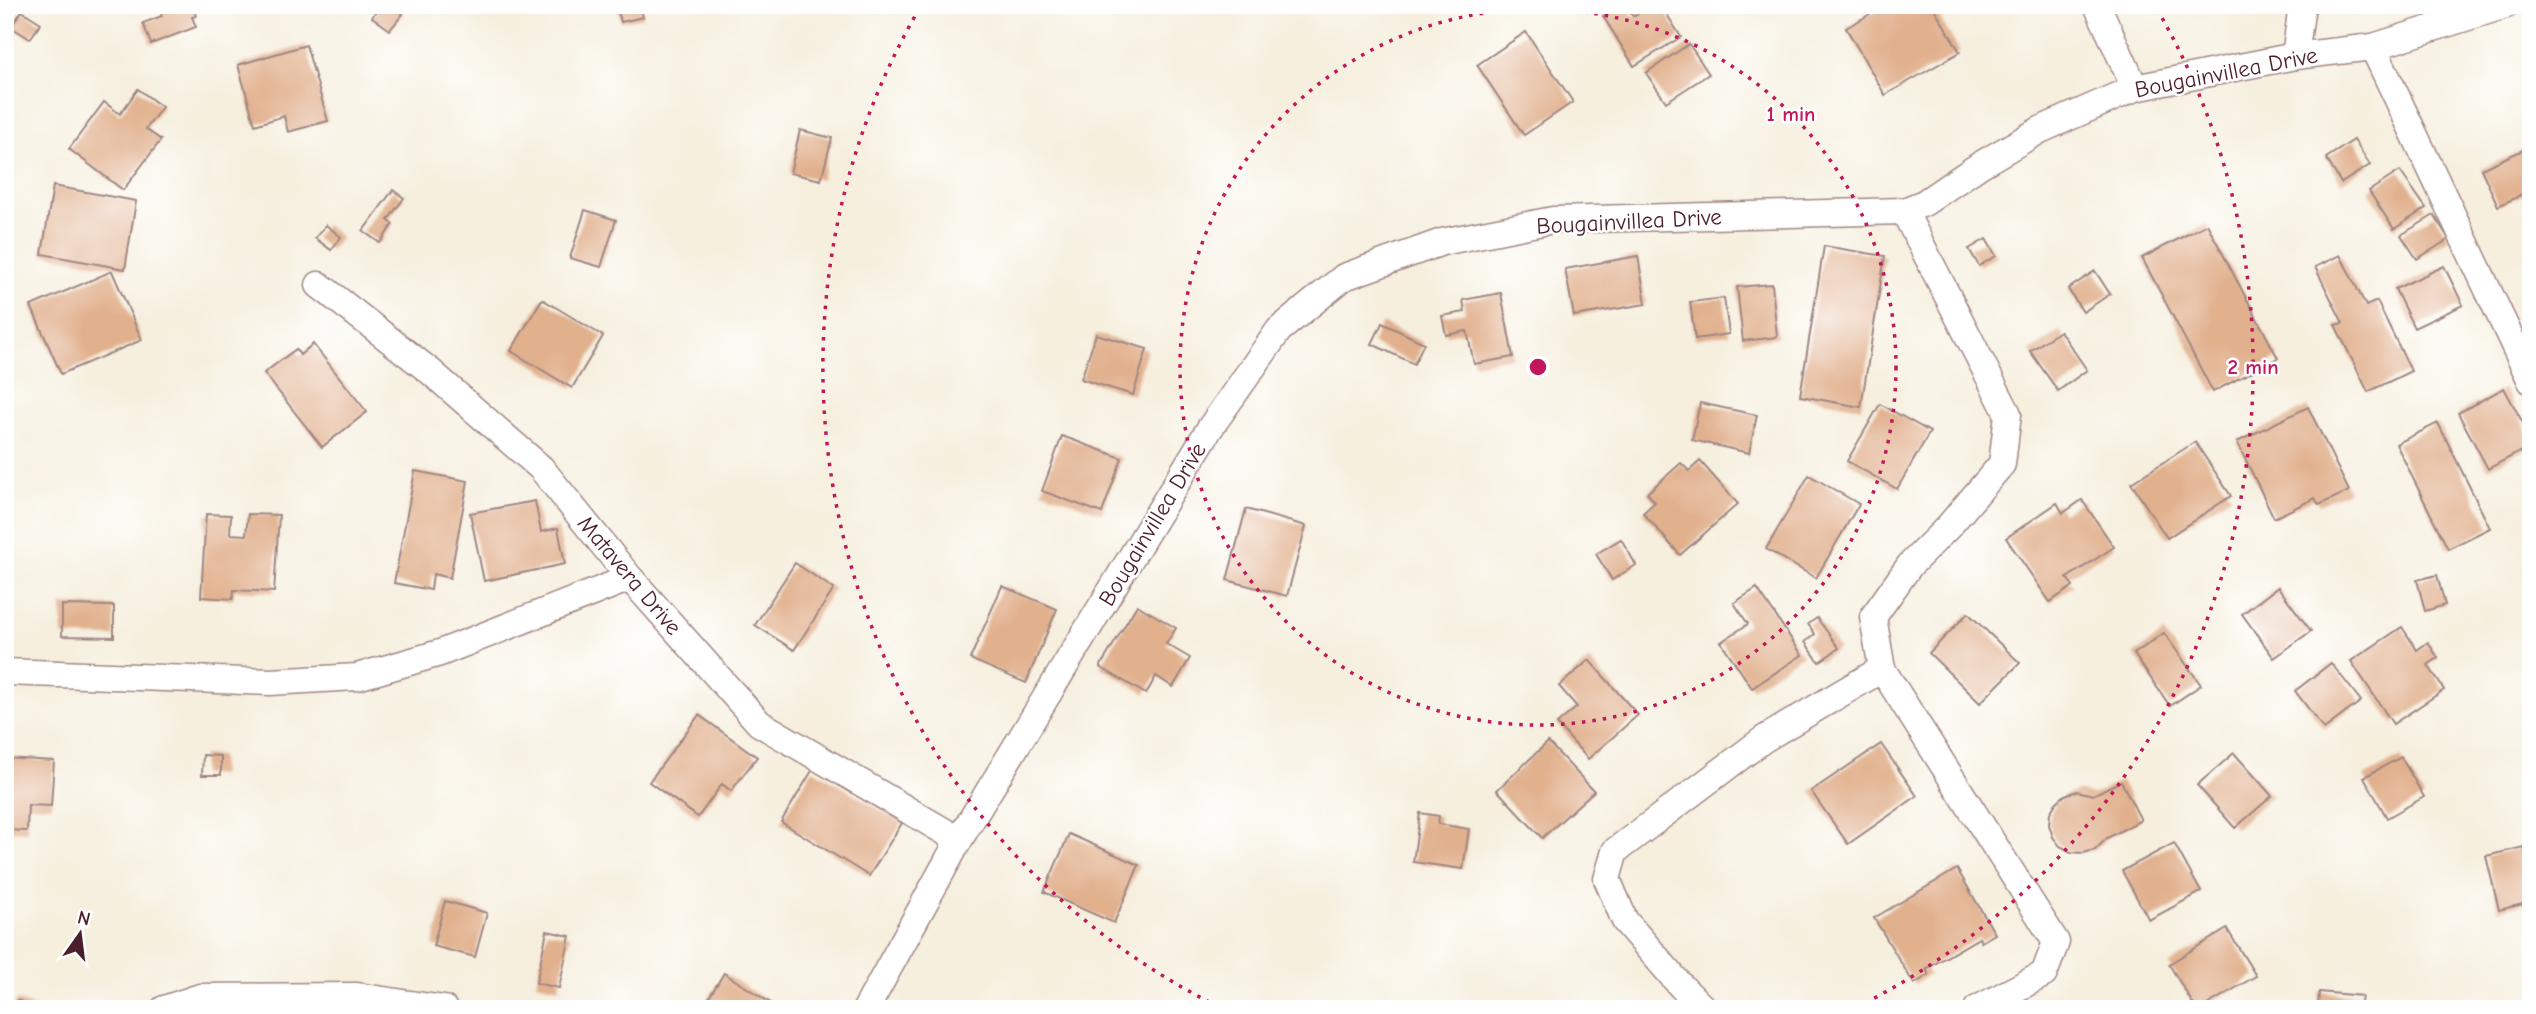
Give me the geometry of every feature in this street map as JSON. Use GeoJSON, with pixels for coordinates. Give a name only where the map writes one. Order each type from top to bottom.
{"type":"FeatureCollection","features":[{"type":"Feature","properties":{"kind":"street"},"geometry":{"type":"LineString","coordinates":[[2097,5],[2135,88]]}},
{"type":"Feature","properties":{"kind":"street"},"geometry":{"type":"LineString","coordinates":[[2295,56],[2302,5]]}},
{"type":"Feature","properties":{"kind":"street","name":"Bougainvillea Drive"},"geometry":{"type":"LineString","coordinates":[[866,1009],[959,840],[1218,417],[1279,330],[1344,277],[1442,242],[1553,220],[1904,211],[1924,203],[1980,165],[2040,130],[2135,88],[2295,56],[2373,47],[2506,5]]}},
{"type":"Feature","properties":{"kind":"street"},"geometry":{"type":"LineString","coordinates":[[2373,47],[2531,381]]}},
{"type":"Feature","properties":{"kind":"street"},"geometry":{"type":"LineString","coordinates":[[1904,211],[2008,414],[2002,464],[1948,527],[1910,565],[1873,617],[1882,669],[2056,942],[2044,974],[1978,1009]]}},
{"type":"Feature","properties":{"kind":"street","name":"Matavera Drive"},"geometry":{"type":"LineString","coordinates":[[318,285],[431,372],[541,468],[630,578],[760,723],[959,840]]}},
{"type":"Feature","properties":{"kind":"street"},"geometry":{"type":"LineString","coordinates":[[5,671],[270,682],[357,677],[440,653],[630,578]]}},
{"type":"Feature","properties":{"kind":"street"},"geometry":{"type":"LineString","coordinates":[[1704,1009],[1625,921],[1607,879],[1615,851],[1763,739],[1882,669]]}},
{"type":"Feature","properties":{"kind":"street"},"geometry":{"type":"LineString","coordinates":[[164,1009],[200,997],[357,996],[444,1009]]}},
{"type":"Feature","properties":{"kind":"building"},"geometry":{"type":"Polygon","coordinates":[[[158,5],[192,5],[196,16],[192,17],[196,27],[151,44],[143,23],[162,16],[158,5]]]}},
{"type":"Feature","properties":{"kind":"building"},"geometry":{"type":"Polygon","coordinates":[[[380,5],[391,5],[403,14],[390,30],[372,17],[380,5]]]}},
{"type":"Feature","properties":{"kind":"building"},"geometry":{"type":"Polygon","coordinates":[[[616,5],[640,5],[643,17],[621,22],[616,5]]]}},
{"type":"Feature","properties":{"kind":"building"},"geometry":{"type":"Polygon","coordinates":[[[1621,5],[1627,5],[1633,16],[1650,5],[1661,5],[1681,37],[1634,66],[1603,16],[1621,5]]]}},
{"type":"Feature","properties":{"kind":"building"},"geometry":{"type":"Polygon","coordinates":[[[1886,5],[1932,5],[1960,52],[1885,95],[1846,28],[1886,5]]]}},
{"type":"Feature","properties":{"kind":"building"},"geometry":{"type":"Polygon","coordinates":[[[22,11],[41,23],[30,39],[11,27],[22,11]]]}},
{"type":"Feature","properties":{"kind":"building"},"geometry":{"type":"Polygon","coordinates":[[[1526,32],[1573,102],[1524,135],[1477,65],[1526,32]]]}},
{"type":"Feature","properties":{"kind":"building"},"geometry":{"type":"Polygon","coordinates":[[[1689,44],[1709,74],[1666,102],[1646,73],[1689,44]]]}},
{"type":"Feature","properties":{"kind":"building"},"geometry":{"type":"Polygon","coordinates":[[[306,45],[328,121],[288,132],[284,116],[255,125],[238,65],[306,45]]]}},
{"type":"Feature","properties":{"kind":"building"},"geometry":{"type":"Polygon","coordinates":[[[138,89],[162,107],[146,129],[161,140],[123,190],[69,149],[104,102],[120,114],[138,89]]]}},
{"type":"Feature","properties":{"kind":"building"},"geometry":{"type":"Polygon","coordinates":[[[800,130],[832,138],[821,180],[790,173],[800,130]]]}},
{"type":"Feature","properties":{"kind":"building"},"geometry":{"type":"Polygon","coordinates":[[[2354,140],[2370,165],[2341,183],[2326,158],[2354,140]]]}},
{"type":"Feature","properties":{"kind":"building"},"geometry":{"type":"Polygon","coordinates":[[[2525,149],[2531,162],[2531,191],[2498,206],[2481,169],[2525,149]]]}},
{"type":"Feature","properties":{"kind":"building"},"geometry":{"type":"Polygon","coordinates":[[[2400,171],[2426,208],[2394,229],[2369,191],[2400,171]]]}},
{"type":"Feature","properties":{"kind":"building"},"geometry":{"type":"Polygon","coordinates":[[[53,186],[136,201],[125,269],[42,254],[53,186]]]}},
{"type":"Feature","properties":{"kind":"building"},"geometry":{"type":"Polygon","coordinates":[[[393,190],[404,198],[388,220],[393,224],[380,243],[363,231],[393,190]]]}},
{"type":"Feature","properties":{"kind":"building"},"geometry":{"type":"Polygon","coordinates":[[[585,210],[616,220],[601,267],[570,258],[585,210]]]}},
{"type":"Feature","properties":{"kind":"building"},"geometry":{"type":"Polygon","coordinates":[[[2434,215],[2449,239],[2417,259],[2401,235],[2434,215]]]}},
{"type":"Feature","properties":{"kind":"building"},"geometry":{"type":"Polygon","coordinates":[[[2207,224],[2278,358],[2213,392],[2142,258],[2207,224]]]}},
{"type":"Feature","properties":{"kind":"building"},"geometry":{"type":"Polygon","coordinates":[[[326,225],[341,237],[331,250],[315,238],[326,225]]]}},
{"type":"Feature","properties":{"kind":"building"},"geometry":{"type":"Polygon","coordinates":[[[1986,239],[1996,256],[1979,266],[1969,249],[1986,239]]]}},
{"type":"Feature","properties":{"kind":"building"},"geometry":{"type":"Polygon","coordinates":[[[1824,246],[1885,256],[1861,407],[1800,396],[1824,246]]]}},
{"type":"Feature","properties":{"kind":"building"},"geometry":{"type":"Polygon","coordinates":[[[2340,255],[2366,306],[2377,301],[2411,371],[2368,392],[2335,325],[2343,323],[2315,267],[2340,255]]]}},
{"type":"Feature","properties":{"kind":"building"},"geometry":{"type":"Polygon","coordinates":[[[1638,256],[1646,304],[1574,316],[1565,269],[1638,256]]]}},
{"type":"Feature","properties":{"kind":"building"},"geometry":{"type":"Polygon","coordinates":[[[2444,266],[2463,305],[2414,328],[2395,289],[2444,266]]]}},
{"type":"Feature","properties":{"kind":"building"},"geometry":{"type":"Polygon","coordinates":[[[112,271],[142,340],[61,374],[31,306],[112,271]]]}},
{"type":"Feature","properties":{"kind":"building"},"geometry":{"type":"Polygon","coordinates":[[[2095,271],[2110,294],[2083,312],[2068,289],[2095,271]]]}},
{"type":"Feature","properties":{"kind":"building"},"geometry":{"type":"Polygon","coordinates":[[[1772,284],[1777,337],[1743,341],[1737,287],[1772,284]]]}},
{"type":"Feature","properties":{"kind":"building"},"geometry":{"type":"Polygon","coordinates":[[[1501,293],[1513,357],[1474,364],[1467,331],[1446,335],[1442,316],[1465,312],[1463,300],[1501,293]]]}},
{"type":"Feature","properties":{"kind":"building"},"geometry":{"type":"Polygon","coordinates":[[[1724,298],[1729,334],[1695,339],[1690,302],[1724,298]]]}},
{"type":"Feature","properties":{"kind":"building"},"geometry":{"type":"Polygon","coordinates":[[[542,299],[603,336],[572,388],[511,351],[542,299]]]}},
{"type":"Feature","properties":{"kind":"building"},"geometry":{"type":"Polygon","coordinates":[[[1382,323],[1424,343],[1414,364],[1372,344],[1382,323]]]}},
{"type":"Feature","properties":{"kind":"building"},"geometry":{"type":"Polygon","coordinates":[[[2060,331],[2087,370],[2058,391],[2030,351],[2060,331]]]}},
{"type":"Feature","properties":{"kind":"building"},"geometry":{"type":"Polygon","coordinates":[[[1096,334],[1147,349],[1133,395],[1081,379],[1096,334]]]}},
{"type":"Feature","properties":{"kind":"building"},"geometry":{"type":"Polygon","coordinates":[[[313,344],[367,412],[322,447],[264,373],[296,349],[300,355],[313,344]]]}},
{"type":"Feature","properties":{"kind":"building"},"geometry":{"type":"Polygon","coordinates":[[[2504,388],[2531,438],[2531,446],[2488,469],[2458,413],[2504,388]]]}},
{"type":"Feature","properties":{"kind":"building"},"geometry":{"type":"Polygon","coordinates":[[[1700,403],[1757,415],[1749,453],[1692,440],[1700,403]]]}},
{"type":"Feature","properties":{"kind":"building"},"geometry":{"type":"Polygon","coordinates":[[[1880,404],[1930,432],[1897,489],[1847,461],[1880,404]]]}},
{"type":"Feature","properties":{"kind":"building"},"geometry":{"type":"Polygon","coordinates":[[[2308,407],[2349,491],[2319,505],[2315,498],[2274,518],[2237,442],[2308,407]]]}},
{"type":"Feature","properties":{"kind":"building"},"geometry":{"type":"Polygon","coordinates":[[[2438,423],[2490,528],[2448,549],[2396,444],[2438,423]]]}},
{"type":"Feature","properties":{"kind":"building"},"geometry":{"type":"Polygon","coordinates":[[[1062,436],[1122,458],[1102,513],[1042,491],[1062,436]]]}},
{"type":"Feature","properties":{"kind":"building"},"geometry":{"type":"Polygon","coordinates":[[[2195,442],[2231,496],[2167,538],[2131,483],[2195,442]]]}},
{"type":"Feature","properties":{"kind":"building"},"geometry":{"type":"Polygon","coordinates":[[[1700,461],[1738,504],[1680,555],[1643,513],[1655,502],[1647,493],[1681,463],[1689,471],[1700,461]]]}},
{"type":"Feature","properties":{"kind":"building"},"geometry":{"type":"Polygon","coordinates":[[[415,471],[468,481],[450,578],[433,574],[431,590],[394,583],[415,471]]]}},
{"type":"Feature","properties":{"kind":"building"},"geometry":{"type":"Polygon","coordinates":[[[1809,475],[1859,504],[1816,578],[1766,549],[1809,475]]]}},
{"type":"Feature","properties":{"kind":"building"},"geometry":{"type":"Polygon","coordinates":[[[2082,500],[2114,547],[2067,578],[2073,586],[2050,602],[2006,538],[2057,503],[2063,513],[2082,500]]]}},
{"type":"Feature","properties":{"kind":"building"},"geometry":{"type":"Polygon","coordinates":[[[535,501],[541,532],[558,528],[565,564],[484,581],[470,513],[535,501]]]}},
{"type":"Feature","properties":{"kind":"building"},"geometry":{"type":"Polygon","coordinates":[[[1246,509],[1306,526],[1287,596],[1227,580],[1246,509]]]}},
{"type":"Feature","properties":{"kind":"building"},"geometry":{"type":"Polygon","coordinates":[[[206,514],[231,515],[230,534],[246,535],[248,514],[279,515],[274,592],[234,590],[233,599],[201,597],[206,514]]]}},
{"type":"Feature","properties":{"kind":"building"},"geometry":{"type":"Polygon","coordinates":[[[1621,539],[1636,565],[1612,580],[1596,554],[1621,539]]]}},
{"type":"Feature","properties":{"kind":"building"},"geometry":{"type":"Polygon","coordinates":[[[795,563],[834,589],[794,650],[755,625],[795,563]]]}},
{"type":"Feature","properties":{"kind":"building"},"geometry":{"type":"Polygon","coordinates":[[[2437,575],[2445,605],[2425,611],[2417,580],[2437,575]]]}},
{"type":"Feature","properties":{"kind":"building"},"geometry":{"type":"Polygon","coordinates":[[[1002,586],[1057,609],[1026,683],[970,659],[1002,586]]]}},
{"type":"Feature","properties":{"kind":"building"},"geometry":{"type":"Polygon","coordinates":[[[2278,587],[2311,631],[2274,658],[2242,614],[2278,587]]]}},
{"type":"Feature","properties":{"kind":"building"},"geometry":{"type":"Polygon","coordinates":[[[1757,588],[1802,655],[1752,688],[1721,642],[1748,624],[1734,603],[1757,588]]]}},
{"type":"Feature","properties":{"kind":"building"},"geometry":{"type":"Polygon","coordinates":[[[62,605],[114,606],[114,637],[62,636],[62,605]]]}},
{"type":"Feature","properties":{"kind":"building"},"geometry":{"type":"Polygon","coordinates":[[[1137,605],[1176,628],[1166,644],[1190,658],[1173,687],[1156,676],[1146,694],[1100,667],[1137,605]]]}},
{"type":"Feature","properties":{"kind":"building"},"geometry":{"type":"Polygon","coordinates":[[[1968,613],[2020,663],[1980,703],[1929,653],[1968,613]]]}},
{"type":"Feature","properties":{"kind":"building"},"geometry":{"type":"Polygon","coordinates":[[[1817,618],[1839,648],[1819,662],[1805,642],[1815,634],[1808,624],[1817,618]]]}},
{"type":"Feature","properties":{"kind":"building"},"geometry":{"type":"Polygon","coordinates":[[[2402,627],[2417,650],[2428,642],[2438,658],[2428,665],[2444,690],[2393,724],[2351,661],[2402,627]]]}},
{"type":"Feature","properties":{"kind":"building"},"geometry":{"type":"Polygon","coordinates":[[[2164,633],[2201,685],[2170,706],[2134,654],[2164,633]]]}},
{"type":"Feature","properties":{"kind":"building"},"geometry":{"type":"Polygon","coordinates":[[[1589,660],[1638,715],[1588,759],[1557,724],[1577,707],[1559,686],[1589,660]]]}},
{"type":"Feature","properties":{"kind":"building"},"geometry":{"type":"Polygon","coordinates":[[[2331,663],[2361,701],[2324,729],[2295,691],[2331,663]]]}},
{"type":"Feature","properties":{"kind":"building"},"geometry":{"type":"Polygon","coordinates":[[[699,715],[757,757],[731,791],[722,784],[698,817],[649,782],[699,715]]]}},
{"type":"Feature","properties":{"kind":"building"},"geometry":{"type":"Polygon","coordinates":[[[1548,742],[1594,791],[1542,838],[1497,790],[1548,742]]]}},
{"type":"Feature","properties":{"kind":"building"},"geometry":{"type":"Polygon","coordinates":[[[1881,744],[1917,796],[1848,844],[1811,791],[1881,744]]]}},
{"type":"Feature","properties":{"kind":"building"},"geometry":{"type":"Polygon","coordinates":[[[2234,753],[2272,796],[2235,828],[2197,785],[2234,753]]]}},
{"type":"Feature","properties":{"kind":"building"},"geometry":{"type":"Polygon","coordinates":[[[203,755],[221,756],[221,775],[202,775],[203,755]]]}},
{"type":"Feature","properties":{"kind":"building"},"geometry":{"type":"Polygon","coordinates":[[[2401,757],[2424,797],[2387,818],[2364,777],[2401,757]]]}},
{"type":"Feature","properties":{"kind":"building"},"geometry":{"type":"Polygon","coordinates":[[[5,758],[54,761],[51,806],[28,805],[27,831],[5,830],[5,758]]]}},
{"type":"Feature","properties":{"kind":"building"},"geometry":{"type":"Polygon","coordinates":[[[813,769],[902,823],[869,876],[781,822],[813,769]]]}},
{"type":"Feature","properties":{"kind":"building"},"geometry":{"type":"Polygon","coordinates":[[[2121,781],[2141,820],[2107,838],[2095,850],[2071,852],[2060,846],[2049,825],[2050,813],[2056,803],[2065,795],[2077,791],[2093,795],[2121,781]]]}},
{"type":"Feature","properties":{"kind":"building"},"geometry":{"type":"Polygon","coordinates":[[[1420,813],[1439,816],[1438,824],[1469,829],[1463,869],[1413,862],[1420,813]]]}},
{"type":"Feature","properties":{"kind":"building"},"geometry":{"type":"Polygon","coordinates":[[[1069,834],[1139,865],[1114,923],[1044,892],[1069,834]]]}},
{"type":"Feature","properties":{"kind":"building"},"geometry":{"type":"Polygon","coordinates":[[[2174,843],[2201,892],[2149,920],[2122,871],[2174,843]]]}},
{"type":"Feature","properties":{"kind":"building"},"geometry":{"type":"Polygon","coordinates":[[[2524,847],[2531,873],[2531,902],[2499,910],[2486,856],[2524,847]]]}},
{"type":"Feature","properties":{"kind":"building"},"geometry":{"type":"Polygon","coordinates":[[[1957,869],[1995,934],[1981,942],[1979,938],[1926,969],[1929,975],[1914,984],[1874,918],[1957,869]]]}},
{"type":"Feature","properties":{"kind":"building"},"geometry":{"type":"Polygon","coordinates":[[[445,901],[487,913],[475,957],[433,946],[445,901]]]}},
{"type":"Feature","properties":{"kind":"building"},"geometry":{"type":"Polygon","coordinates":[[[2227,929],[2256,976],[2196,1009],[2169,964],[2227,929]]]}},
{"type":"Feature","properties":{"kind":"building"},"geometry":{"type":"Polygon","coordinates":[[[547,931],[570,936],[559,988],[536,983],[547,931]]]}},
{"type":"Feature","properties":{"kind":"building"},"geometry":{"type":"Polygon","coordinates":[[[724,973],[780,1009],[702,1009],[724,973]]]}},
{"type":"Feature","properties":{"kind":"building"},"geometry":{"type":"Polygon","coordinates":[[[2319,992],[2362,996],[2360,1009],[2318,1009],[2319,992]]]}},
{"type":"Feature","properties":{"kind":"building"},"geometry":{"type":"Polygon","coordinates":[[[17,1000],[39,1009],[13,1009],[17,1000]]]}}]}
